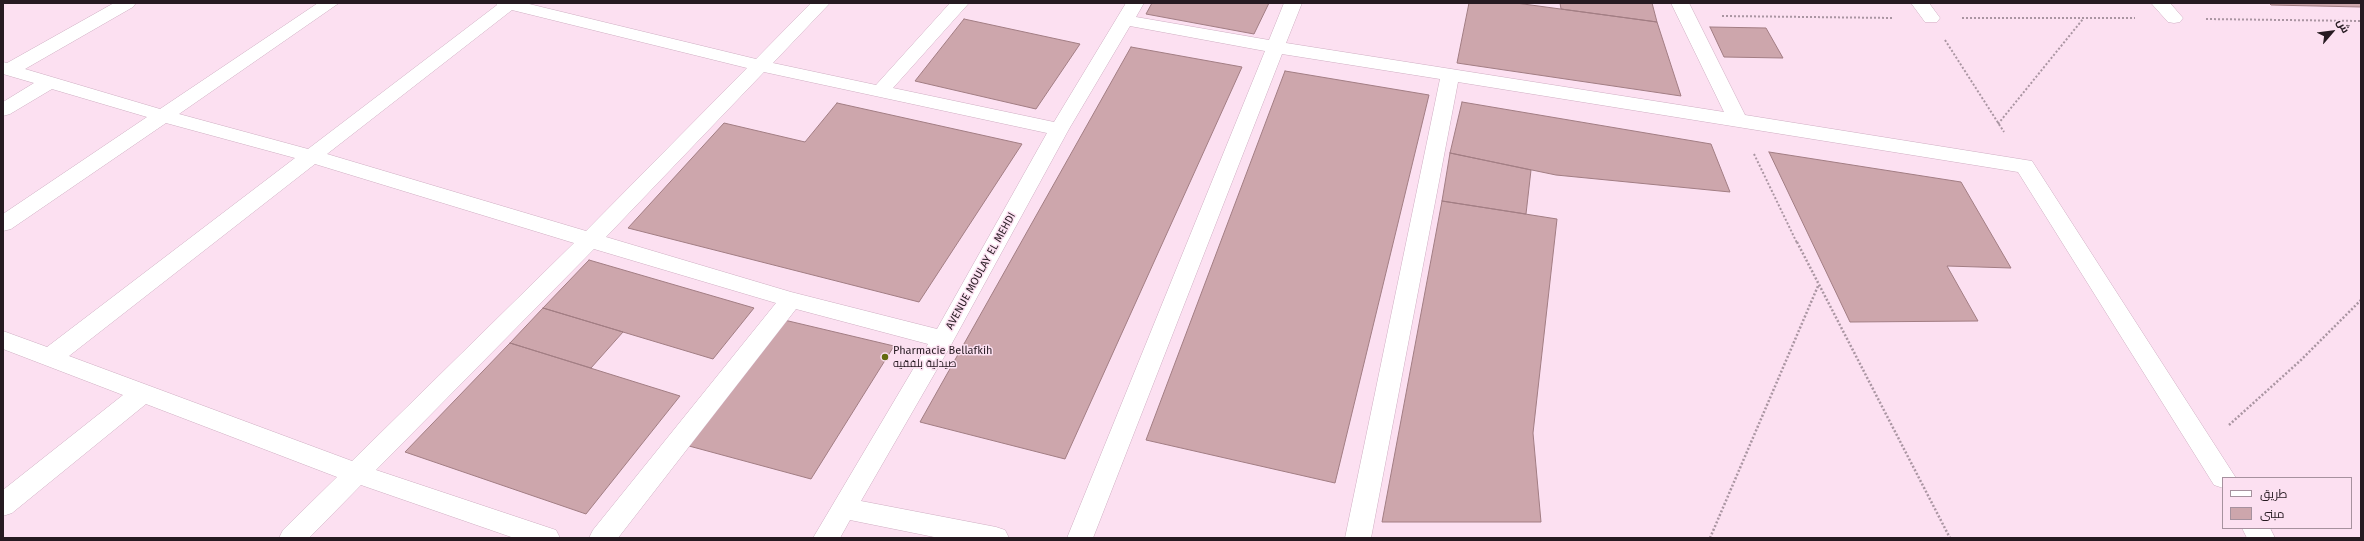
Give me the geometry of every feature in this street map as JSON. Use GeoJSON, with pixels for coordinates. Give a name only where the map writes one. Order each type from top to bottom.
{"type":"FeatureCollection","features":[{"type":"Feature","properties":{"kind":"street"},"geometry":{"type":"LineString","coordinates":[[6,69],[127,3]]}},
{"type":"Feature","properties":{"kind":"street"},"geometry":{"type":"LineString","coordinates":[[3,224],[330,3]]}},
{"type":"Feature","properties":{"kind":"street"},"geometry":{"type":"LineString","coordinates":[[51,357],[508,3],[760,66],[881,90],[1059,129]]}},
{"type":"Feature","properties":{"kind":"street"},"geometry":{"type":"LineString","coordinates":[[292,538],[358,474],[590,240],[822,3]]}},
{"type":"Feature","properties":{"kind":"street"},"geometry":{"type":"LineString","coordinates":[[881,90],[960,3]]}},
{"type":"Feature","properties":{"kind":"street"},"geometry":{"type":"LineString","coordinates":[[1080,538],[1293,3]]}},
{"type":"Feature","properties":{"kind":"street"},"geometry":{"type":"LineString","coordinates":[[1920,3],[1931,18]]}},
{"type":"Feature","properties":{"kind":"street"},"geometry":{"type":"LineString","coordinates":[[2160,3],[2174,18]]}},
{"type":"Feature","properties":{"kind":"street"},"geometry":{"type":"LineString","coordinates":[[1683,10],[1737,119]]}},
{"type":"Feature","properties":{"kind":"street"},"geometry":{"type":"LineString","coordinates":[[1130,12],[1275,47],[1737,119],[2025,166],[2222,477]]}},
{"type":"Feature","properties":{"kind":"street","name":"AVENUE MOULAY EL MEHDI"},"geometry":{"type":"LineString","coordinates":[[826,538],[943,339],[1059,129],[1130,12]]}},
{"type":"Feature","properties":{"kind":"street"},"geometry":{"type":"LineString","coordinates":[[6,69],[164,116],[311,156],[791,300],[943,339]]}},
{"type":"Feature","properties":{"kind":"street"},"geometry":{"type":"LineString","coordinates":[[1358,538],[1450,74]]}},
{"type":"Feature","properties":{"kind":"street"},"geometry":{"type":"LineString","coordinates":[[3,110],[50,82]]}},
{"type":"Feature","properties":{"kind":"street"},"geometry":{"type":"LineString","coordinates":[[602,538],[791,300]]}},
{"type":"Feature","properties":{"kind":"street"},"geometry":{"type":"LineString","coordinates":[[3,340],[358,474],[547,538]]}},
{"type":"Feature","properties":{"kind":"street"},"geometry":{"type":"LineString","coordinates":[[3,505],[142,393]]}},
{"type":"Feature","properties":{"kind":"street"},"geometry":{"type":"LineString","coordinates":[[843,508],[996,538]]}},
{"type":"Feature","properties":{"kind":"street"},"geometry":{"type":"LineString","coordinates":[[2256,529],[2262,538]]}},
{"type":"Feature","properties":{"kind":"path"},"geometry":{"type":"LineString","coordinates":[[1683,10],[1931,18],[2174,18],[2361,21]]}},
{"type":"Feature","properties":{"kind":"path"},"geometry":{"type":"LineString","coordinates":[[1931,18],[2025,166]]}},
{"type":"Feature","properties":{"kind":"path"},"geometry":{"type":"LineString","coordinates":[[1998,124],[2083,18]]}},
{"type":"Feature","properties":{"kind":"path"},"geometry":{"type":"LineString","coordinates":[[1737,119],[1818,285],[1950,538]]}},
{"type":"Feature","properties":{"kind":"path"},"geometry":{"type":"LineString","coordinates":[[1710,538],[1818,285]]}},
{"type":"Feature","properties":{"kind":"path"},"geometry":{"type":"LineString","coordinates":[[2204,448],[2301,360],[2361,300]]}},
{"type":"Feature","properties":{"kind":"building"},"geometry":{"type":"Polygon","coordinates":[[[1152,3],[1269,3],[1254,34],[1146,14],[1152,3]]]}},
{"type":"Feature","properties":{"kind":"building"},"geometry":{"type":"Polygon","coordinates":[[[1469,3],[1516,3],[1657,22],[1681,96],[1457,63],[1469,3]]]}},
{"type":"Feature","properties":{"kind":"building"},"geometry":{"type":"Polygon","coordinates":[[[1560,3],[1652,3],[1657,22],[1561,9],[1560,3]]]}},
{"type":"Feature","properties":{"kind":"building"},"geometry":{"type":"Polygon","coordinates":[[[2269,3],[2361,3],[2361,7],[2271,5],[2269,3]]]}},
{"type":"Feature","properties":{"kind":"building"},"geometry":{"type":"Polygon","coordinates":[[[964,19],[1080,44],[1036,109],[915,81],[964,19]]]}},
{"type":"Feature","properties":{"kind":"building"},"geometry":{"type":"Polygon","coordinates":[[[1710,27],[1766,28],[1783,58],[1724,57],[1710,27]]]}},
{"type":"Feature","properties":{"kind":"building"},"geometry":{"type":"Polygon","coordinates":[[[1131,47],[1242,67],[1065,459],[920,422],[1131,47]]]}},
{"type":"Feature","properties":{"kind":"building"},"geometry":{"type":"Polygon","coordinates":[[[1285,71],[1429,95],[1335,483],[1146,440],[1285,71]]]}},
{"type":"Feature","properties":{"kind":"building"},"geometry":{"type":"Polygon","coordinates":[[[1462,102],[1711,144],[1730,192],[1556,175],[1450,153],[1462,102]]]}},
{"type":"Feature","properties":{"kind":"building"},"geometry":{"type":"Polygon","coordinates":[[[837,103],[1022,144],[919,302],[628,228],[724,123],[805,142],[837,103]]]}},
{"type":"Feature","properties":{"kind":"building"},"geometry":{"type":"Polygon","coordinates":[[[1769,152],[1961,182],[2011,268],[1947,266],[1978,321],[1850,322],[1769,152]]]}},
{"type":"Feature","properties":{"kind":"building"},"geometry":{"type":"Polygon","coordinates":[[[1450,153],[1531,170],[1526,214],[1442,201],[1450,153]]]}},
{"type":"Feature","properties":{"kind":"building"},"geometry":{"type":"Polygon","coordinates":[[[1442,201],[1557,219],[1533,433],[1541,522],[1382,522],[1442,201]]]}},
{"type":"Feature","properties":{"kind":"building"},"geometry":{"type":"Polygon","coordinates":[[[589,260],[754,308],[713,359],[543,308],[589,260]]]}},
{"type":"Feature","properties":{"kind":"building"},"geometry":{"type":"Polygon","coordinates":[[[543,308],[623,332],[591,368],[510,343],[543,308]]]}},
{"type":"Feature","properties":{"kind":"building"},"geometry":{"type":"Polygon","coordinates":[[[780,319],[894,346],[811,479],[689,446],[780,319]]]}},
{"type":"Feature","properties":{"kind":"building"},"geometry":{"type":"Polygon","coordinates":[[[510,343],[680,396],[586,514],[405,452],[510,343]]]}},
{"type":"Feature","properties":{"kind":"place","name":"Pharmacie Bellafkih صيدلية بلفقيه"},"geometry":{"type":"Point","coordinates":[885,357]}}]}
